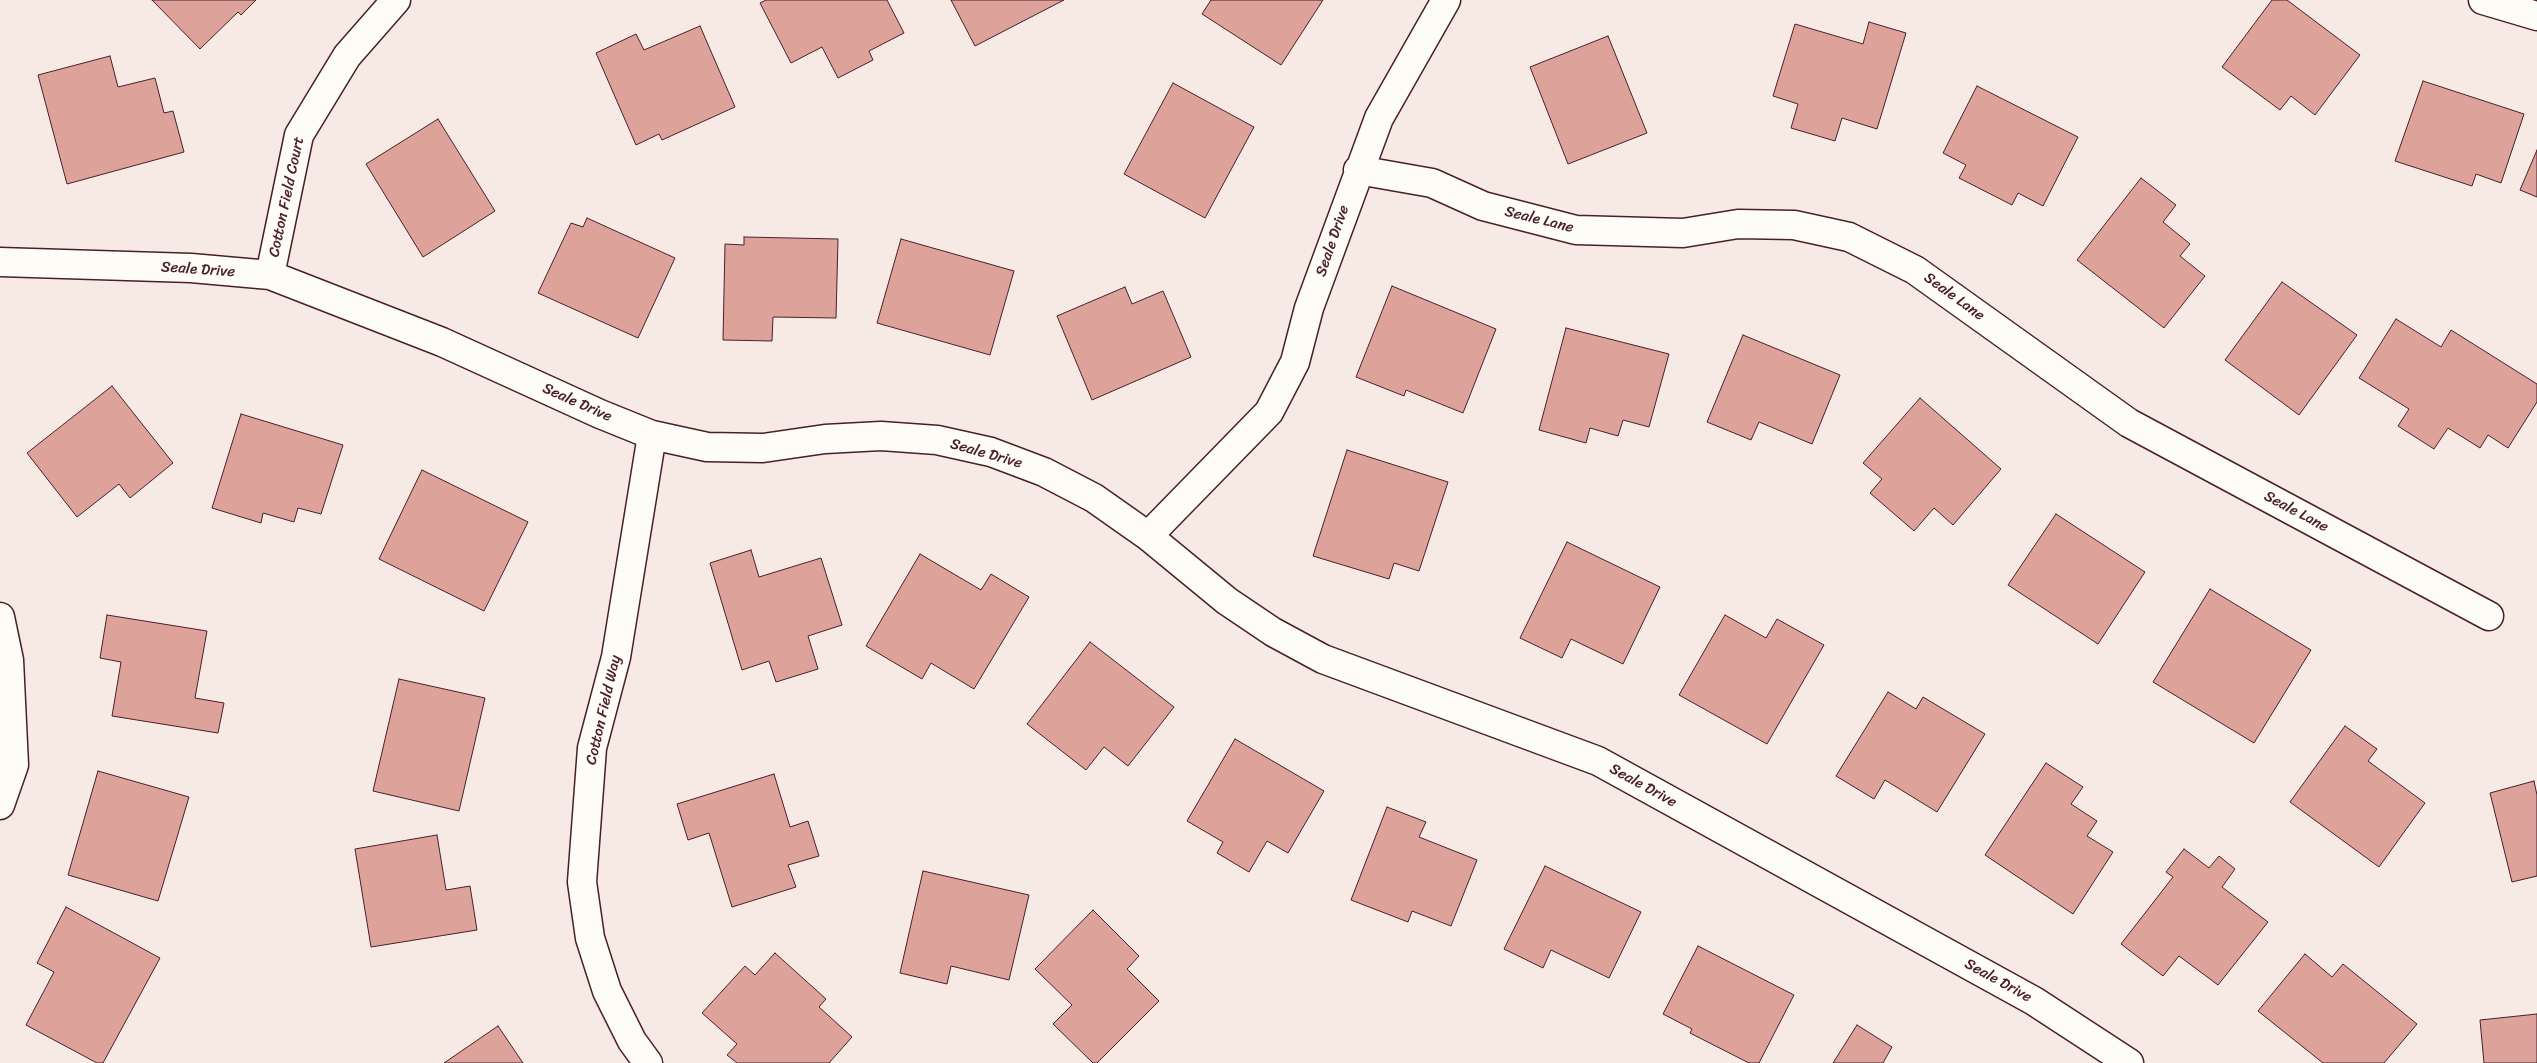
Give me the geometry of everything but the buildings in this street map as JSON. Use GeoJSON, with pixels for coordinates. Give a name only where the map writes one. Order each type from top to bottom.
{"type":"FeatureCollection","features":[{"type":"Feature","properties":{"kind":"street","name":"Cotton Field Court"},"geometry":{"type":"LineString","coordinates":[[270,276],[299,135],[347,56],[396,0]]}},
{"type":"Feature","properties":{"kind":"street","name":"Seale Drive"},"geometry":{"type":"LineString","coordinates":[[1148,536],[1269,412],[1294,362],[1310,308],[1358,170],[1379,118],[1446,0]]}},
{"type":"Feature","properties":{"kind":"street"},"geometry":{"type":"LineString","coordinates":[[2483,0],[2537,16]]}},
{"type":"Feature","properties":{"kind":"street","name":"Seale Lane"},"geometry":{"type":"LineString","coordinates":[[1358,170],[1432,183],[1484,206],[1576,230],[1683,233],[1738,224],[1794,225],[1849,238],[1915,270],[2129,423],[2489,616]]}},
{"type":"Feature","properties":{"kind":"street","name":"Seale Drive"},"geometry":{"type":"LineString","coordinates":[[0,262],[191,268],[270,276],[442,342],[600,414],[652,435],[707,447],[763,448],[825,439],[881,436],[937,440],[991,452],[1044,472],[1094,498],[1148,536],[1227,601],[1274,632],[1323,659],[1598,761],[2034,1001],[2129,1063]]}},
{"type":"Feature","properties":{"kind":"street","name":"Cotton Field Way"},"geometry":{"type":"LineString","coordinates":[[648,1063],[632,1041],[606,991],[590,938],[582,882],[592,748],[616,657],[652,435]]}},
{"type":"Feature","properties":{"kind":"street"},"geometry":{"type":"LineString","coordinates":[[0,617],[9,660],[14,765],[0,805]]}}]}
